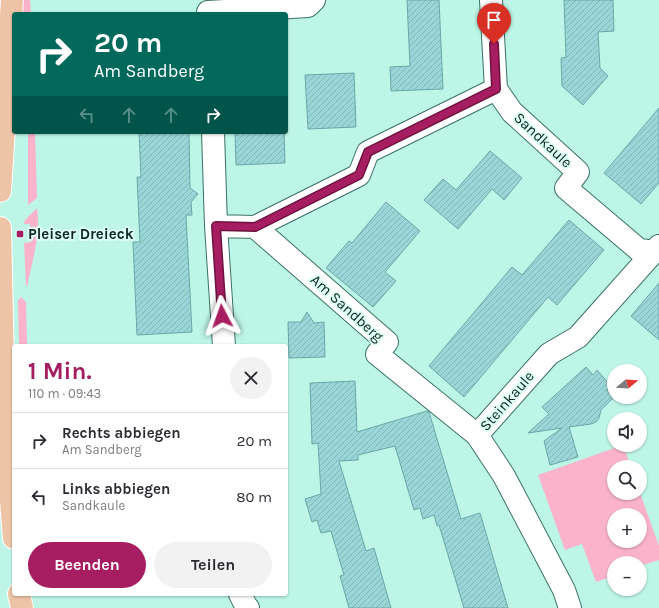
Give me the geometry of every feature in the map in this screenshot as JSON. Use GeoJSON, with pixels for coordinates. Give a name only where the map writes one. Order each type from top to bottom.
{"type":"FeatureCollection","features":[{"type":"Feature","properties":{"kind":"main road"},"geometry":{"type":"LineString","coordinates":[[0,191],[12,0]]}},
{"type":"Feature","properties":{"kind":"main road"},"geometry":{"type":"LineString","coordinates":[[0,228],[4,412],[12,513]]}},
{"type":"Feature","properties":{"kind":"main road"},"geometry":{"type":"LineString","coordinates":[[19,596],[22,608]]}},
{"type":"Feature","properties":{"kind":"street"},"geometry":{"type":"LineString","coordinates":[[208,9],[308,6],[314,0]]}},
{"type":"Feature","properties":{"kind":"street"},"geometry":{"type":"LineString","coordinates":[[216,226],[255,227],[359,175],[368,152],[496,89],[491,0]]}},
{"type":"Feature","properties":{"kind":"street","name":"Sandkaule"},"geometry":{"type":"LineString","coordinates":[[496,89],[512,112],[578,172],[566,188],[639,250],[658,250]]}},
{"type":"Feature","properties":{"kind":"street"},"geometry":{"type":"LineString","coordinates":[[213,134],[216,226],[224,344]]}},
{"type":"Feature","properties":{"kind":"street","name":"Am Sandberg"},"geometry":{"type":"LineString","coordinates":[[255,227],[387,342],[377,354],[477,434]]}},
{"type":"Feature","properties":{"kind":"street","name":"Steinkaule"},"geometry":{"type":"LineString","coordinates":[[570,608],[564,590],[504,476],[477,434],[548,354],[578,337],[658,250]]}},
{"type":"Feature","properties":{"kind":"street"},"geometry":{"type":"LineString","coordinates":[[241,596],[248,608]]}},
{"type":"Feature","properties":{"kind":"shaded area"},"geometry":{"type":"Polygon","coordinates":[[[22,0],[30,0],[31,12],[22,12],[22,0]]]}},
{"type":"Feature","properties":{"kind":"shaded area"},"geometry":{"type":"Polygon","coordinates":[[[28,134],[35,134],[37,198],[28,205],[28,134]]]}},
{"type":"Feature","properties":{"kind":"shaded area"},"geometry":{"type":"Polygon","coordinates":[[[37,208],[37,238],[27,287],[24,243],[31,242],[30,224],[24,224],[25,220],[37,208]]]}},
{"type":"Feature","properties":{"kind":"shaded area"},"geometry":{"type":"Polygon","coordinates":[[[21,297],[26,302],[27,344],[19,344],[18,301],[21,297]]]}},
{"type":"Feature","properties":{"kind":"shaded area"},"geometry":{"type":"Polygon","coordinates":[[[607,451],[607,452],[626,452],[628,460],[607,460],[607,500],[643,500],[645,508],[607,508],[607,548],[647,548],[647,513],[659,546],[659,560],[647,564],[647,556],[607,556],[607,578],[596,582],[582,544],[565,550],[538,475],[607,451]]]}},
{"type":"Feature","properties":{"kind":"building"},"geometry":{"type":"Polygon","coordinates":[[[407,0],[439,0],[443,89],[391,91],[390,67],[410,66],[407,0]]]}},
{"type":"Feature","properties":{"kind":"building"},"geometry":{"type":"Polygon","coordinates":[[[564,0],[613,0],[614,31],[598,32],[600,68],[608,76],[583,105],[562,86],[561,58],[566,57],[564,0]]]}},
{"type":"Feature","properties":{"kind":"building"},"geometry":{"type":"Polygon","coordinates":[[[354,73],[356,127],[308,129],[305,75],[354,73]]]}},
{"type":"Feature","properties":{"kind":"building"},"geometry":{"type":"Polygon","coordinates":[[[659,108],[659,183],[641,204],[604,173],[659,108]]]}},
{"type":"Feature","properties":{"kind":"building"},"geometry":{"type":"Polygon","coordinates":[[[139,134],[189,134],[190,188],[198,194],[191,202],[192,215],[186,215],[192,332],[137,335],[133,242],[140,242],[137,177],[141,177],[139,134]]]}},
{"type":"Feature","properties":{"kind":"building"},"geometry":{"type":"Polygon","coordinates":[[[235,134],[284,134],[285,163],[236,165],[235,134]]]}},
{"type":"Feature","properties":{"kind":"building"},"geometry":{"type":"Polygon","coordinates":[[[490,151],[522,178],[504,200],[492,189],[458,229],[424,200],[443,179],[456,190],[490,151]]]}},
{"type":"Feature","properties":{"kind":"building"},"geometry":{"type":"Polygon","coordinates":[[[386,202],[420,231],[385,272],[396,281],[373,307],[326,268],[349,241],[352,243],[386,202]]]}},
{"type":"Feature","properties":{"kind":"building"},"geometry":{"type":"Polygon","coordinates":[[[569,220],[604,250],[557,305],[548,297],[464,397],[429,366],[512,267],[522,275],[569,220]]]}},
{"type":"Feature","properties":{"kind":"building"},"geometry":{"type":"Polygon","coordinates":[[[659,283],[659,340],[631,316],[659,283]]]}},
{"type":"Feature","properties":{"kind":"building"},"geometry":{"type":"Polygon","coordinates":[[[307,312],[314,323],[324,322],[325,357],[289,358],[288,322],[301,322],[307,312]]]}},
{"type":"Feature","properties":{"kind":"building"},"geometry":{"type":"Polygon","coordinates":[[[586,367],[593,375],[597,370],[607,381],[607,404],[601,410],[599,418],[596,422],[569,427],[578,457],[550,465],[544,441],[562,428],[528,433],[549,414],[542,407],[586,367]]]}},
{"type":"Feature","properties":{"kind":"building"},"geometry":{"type":"Polygon","coordinates":[[[355,381],[357,432],[427,411],[429,412],[461,519],[480,513],[508,608],[464,608],[439,525],[437,526],[434,515],[423,519],[420,508],[414,510],[395,446],[358,455],[358,460],[339,461],[366,551],[374,548],[391,608],[349,608],[340,576],[344,575],[331,531],[321,533],[317,520],[312,522],[305,499],[321,494],[318,443],[312,444],[310,383],[355,381]]]}},
{"type":"Feature","properties":{"kind":"place","name":"Pleiser Dreieck"},"geometry":{"type":"Point","coordinates":[20,234]}},
{"type":"Feature","properties":{"kind":"route"},"geometry":{"type":"LineString","coordinates":[[222,316],[216,226],[255,227],[359,175],[368,152],[496,89],[494,44]]}}]}
